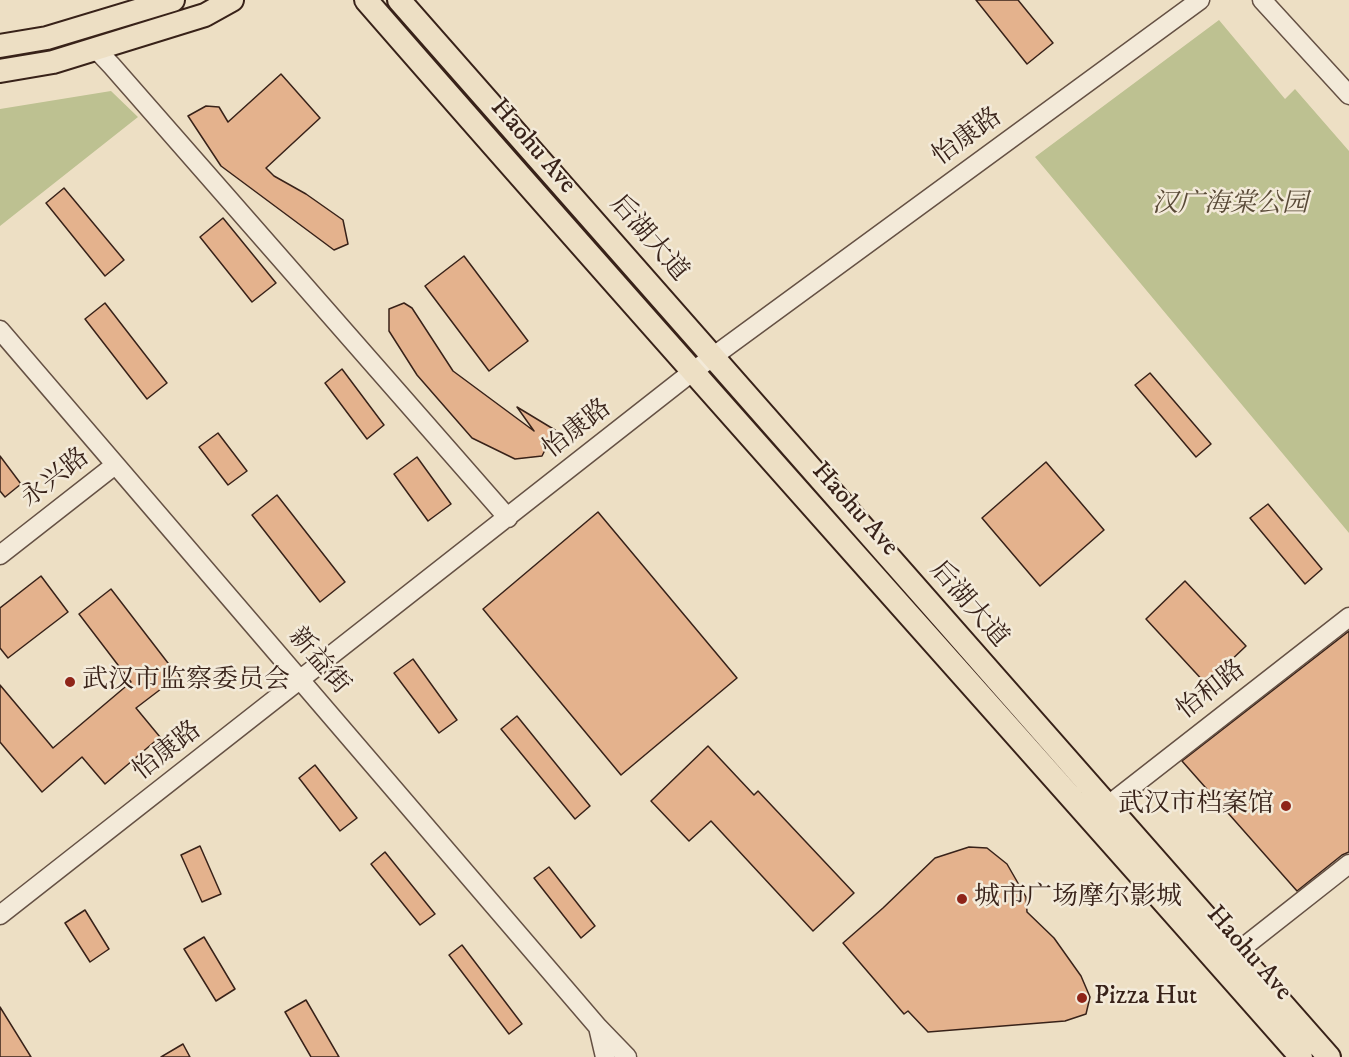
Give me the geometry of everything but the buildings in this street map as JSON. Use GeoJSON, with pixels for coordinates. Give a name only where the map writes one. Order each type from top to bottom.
{"type":"FeatureCollection","features":[{"type":"Feature","properties":{"kind":"main road"},"geometry":{"type":"LineString","coordinates":[[0,46],[47,38],[173,0]]}},
{"type":"Feature","properties":{"kind":"main road"},"geometry":{"type":"LineString","coordinates":[[0,71],[53,62],[96,49],[206,15],[232,0]]}},
{"type":"Feature","properties":{"kind":"main road","name":"Haohu Ave"},"geometry":{"type":"LineString","coordinates":[[366,0],[692,372],[1301,1057]]}},
{"type":"Feature","properties":{"kind":"main road","name":"后湖大道"},"geometry":{"type":"LineString","coordinates":[[399,0],[1329,1057]]}},
{"type":"Feature","properties":{"kind":"street","name":"怡康路"},"geometry":{"type":"LineString","coordinates":[[0,915],[692,372],[1200,0]]}},
{"type":"Feature","properties":{"kind":"street"},"geometry":{"type":"LineString","coordinates":[[1262,0],[1349,95]]}},
{"type":"Feature","properties":{"kind":"street"},"geometry":{"type":"LineString","coordinates":[[96,49],[508,518]]}},
{"type":"Feature","properties":{"kind":"street","name":"新益街"},"geometry":{"type":"LineString","coordinates":[[0,330],[598,1027],[627,1057]]}},
{"type":"Feature","properties":{"kind":"street","name":"永兴路"},"geometry":{"type":"LineString","coordinates":[[0,555],[115,465]]}},
{"type":"Feature","properties":{"kind":"street","name":"怡和路"},"geometry":{"type":"LineString","coordinates":[[1107,806],[1349,616]]}},
{"type":"Feature","properties":{"kind":"street"},"geometry":{"type":"LineString","coordinates":[[1236,953],[1349,864]]}},
{"type":"Feature","properties":{"kind":"street"},"geometry":{"type":"LineString","coordinates":[[598,1027],[605,1057]]}},
{"type":"Feature","properties":{"kind":"green space","name":"汉广海棠公园"},"geometry":{"type":"Polygon","coordinates":[[[1219,20],[1285,99],[1295,89],[1349,151],[1349,533],[1035,157],[1219,20]]]}},
{"type":"Feature","properties":{"kind":"green space"},"geometry":{"type":"Polygon","coordinates":[[[111,91],[138,117],[0,226],[0,109],[111,91]]]}},
{"type":"Feature","properties":{"kind":"place","name":"武汉市监察委员会"},"geometry":{"type":"Point","coordinates":[70,682]}},
{"type":"Feature","properties":{"kind":"place","name":"武汉市档案馆"},"geometry":{"type":"Point","coordinates":[1286,806]}},
{"type":"Feature","properties":{"kind":"place","name":"城市广场摩尔影城"},"geometry":{"type":"Point","coordinates":[962,899]}},
{"type":"Feature","properties":{"kind":"place","name":"Pizza Hut"},"geometry":{"type":"Point","coordinates":[1082,998]}}]}
